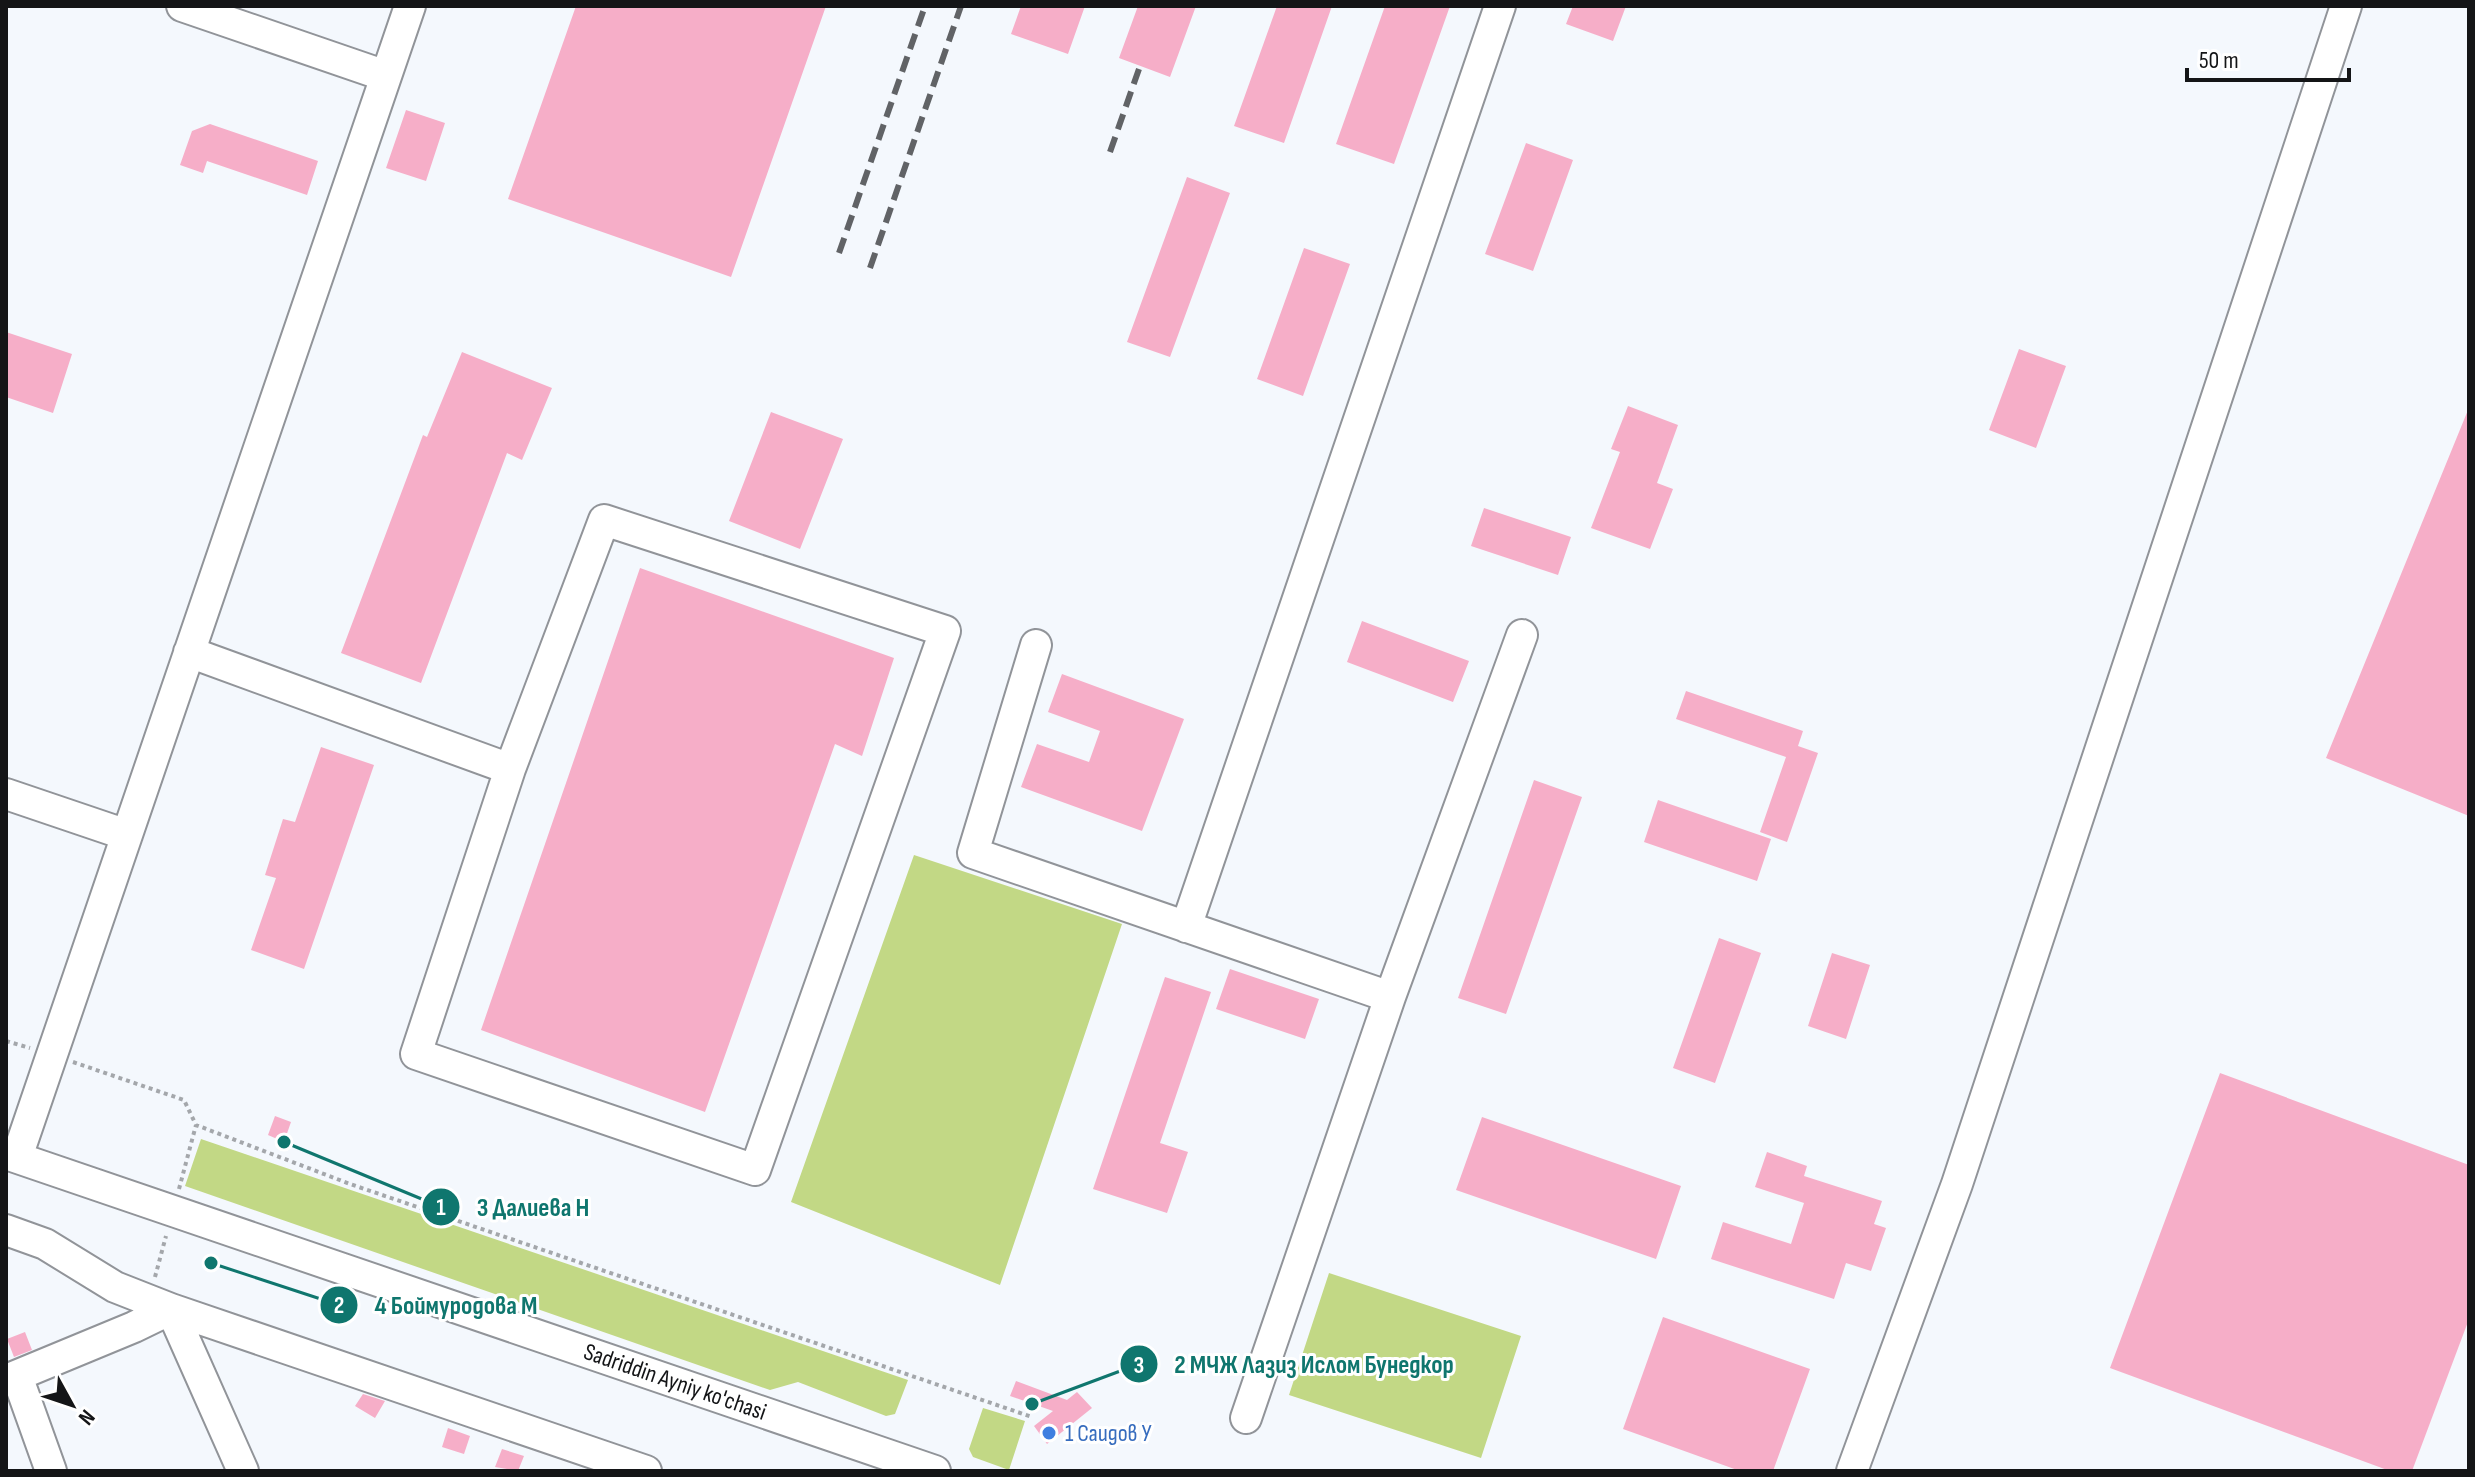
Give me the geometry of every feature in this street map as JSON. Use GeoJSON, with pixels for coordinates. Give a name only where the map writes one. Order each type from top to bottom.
{"type":"FeatureCollection","features":[{"type":"Feature","properties":{"kind":"street"},"geometry":{"type":"LineString","coordinates":[[182,6],[386,76]]}},
{"type":"Feature","properties":{"kind":"street"},"geometry":{"type":"LineString","coordinates":[[11,1156],[53,1056],[74,996],[410,6]]}},
{"type":"Feature","properties":{"kind":"street"},"geometry":{"type":"LineString","coordinates":[[1186,927],[1500,6]]}},
{"type":"Feature","properties":{"kind":"street"},"geometry":{"type":"LineString","coordinates":[[1852,1471],[1957,1184],[2346,6]]}},
{"type":"Feature","properties":{"kind":"street"},"geometry":{"type":"LineString","coordinates":[[604,520],[945,631],[755,1170],[416,1054],[510,769],[604,520]]}},
{"type":"Feature","properties":{"kind":"street"},"geometry":{"type":"LineString","coordinates":[[1246,1418],[1390,997],[1522,635]]}},
{"type":"Feature","properties":{"kind":"street"},"geometry":{"type":"LineString","coordinates":[[1036,645],[973,853],[1390,997]]}},
{"type":"Feature","properties":{"kind":"street"},"geometry":{"type":"LineString","coordinates":[[189,652],[510,769]]}},
{"type":"Feature","properties":{"kind":"street"},"geometry":{"type":"LineString","coordinates":[[6,794],[127,835]]}},
{"type":"Feature","properties":{"kind":"street","name":"Sadriddin Ayniy ko'chasi"},"geometry":{"type":"LineString","coordinates":[[11,1156],[935,1471]]}},
{"type":"Feature","properties":{"kind":"street"},"geometry":{"type":"LineString","coordinates":[[6,1230],[45,1244],[115,1287],[171,1309],[646,1471]]}},
{"type":"Feature","properties":{"kind":"street"},"geometry":{"type":"LineString","coordinates":[[51,1471],[11,1378],[171,1309]]}},
{"type":"Feature","properties":{"kind":"street"},"geometry":{"type":"LineString","coordinates":[[171,1309],[243,1471]]}},
{"type":"Feature","properties":{"kind":"path"},"geometry":{"type":"LineString","coordinates":[[6,1041],[184,1100],[196,1125],[350,1184],[1032,1417]]}},
{"type":"Feature","properties":{"kind":"green space"},"geometry":{"type":"Polygon","coordinates":[[[914,855],[1122,924],[1000,1285],[791,1202],[914,855]]]}},
{"type":"Feature","properties":{"kind":"green space"},"geometry":{"type":"Polygon","coordinates":[[[201,1139],[908,1380],[895,1414],[886,1416],[798,1382],[770,1390],[185,1186],[201,1139]]]}},
{"type":"Feature","properties":{"kind":"green space"},"geometry":{"type":"Polygon","coordinates":[[[1329,1273],[1521,1336],[1481,1458],[1289,1395],[1329,1273]]]}},
{"type":"Feature","properties":{"kind":"green space"},"geometry":{"type":"Polygon","coordinates":[[[983,1408],[1025,1421],[1009,1470],[973,1457],[969,1449],[983,1408]]]}},
{"type":"Feature","properties":{"kind":"building"},"geometry":{"type":"Polygon","coordinates":[[[576,6],[826,6],[731,277],[508,199],[576,6]]]}},
{"type":"Feature","properties":{"kind":"building"},"geometry":{"type":"Polygon","coordinates":[[[1021,6],[1085,6],[1068,54],[1011,34],[1021,6]]]}},
{"type":"Feature","properties":{"kind":"building"},"geometry":{"type":"Polygon","coordinates":[[[1138,6],[1196,6],[1170,77],[1119,58],[1138,6]]]}},
{"type":"Feature","properties":{"kind":"building"},"geometry":{"type":"Polygon","coordinates":[[[1277,6],[1332,6],[1284,143],[1234,126],[1277,6]]]}},
{"type":"Feature","properties":{"kind":"building"},"geometry":{"type":"Polygon","coordinates":[[[1385,6],[1450,6],[1394,164],[1336,144],[1385,6]]]}},
{"type":"Feature","properties":{"kind":"building"},"geometry":{"type":"Polygon","coordinates":[[[1573,6],[1626,6],[1613,41],[1566,24],[1573,6]]]}},
{"type":"Feature","properties":{"kind":"building"},"geometry":{"type":"Polygon","coordinates":[[[406,110],[445,123],[426,181],[386,168],[406,110]]]}},
{"type":"Feature","properties":{"kind":"building"},"geometry":{"type":"Polygon","coordinates":[[[210,124],[318,161],[307,195],[207,161],[203,173],[180,165],[192,131],[210,124]]]}},
{"type":"Feature","properties":{"kind":"building"},"geometry":{"type":"Polygon","coordinates":[[[1526,143],[1573,160],[1533,271],[1485,254],[1526,143]]]}},
{"type":"Feature","properties":{"kind":"building"},"geometry":{"type":"Polygon","coordinates":[[[1187,177],[1230,193],[1170,357],[1127,342],[1187,177]]]}},
{"type":"Feature","properties":{"kind":"building"},"geometry":{"type":"Polygon","coordinates":[[[1304,248],[1350,264],[1303,396],[1257,379],[1304,248]]]}},
{"type":"Feature","properties":{"kind":"building"},"geometry":{"type":"Polygon","coordinates":[[[6,332],[72,354],[53,413],[6,397],[6,332]]]}},
{"type":"Feature","properties":{"kind":"building"},"geometry":{"type":"Polygon","coordinates":[[[2019,349],[2066,366],[2036,448],[1989,430],[2019,349]]]}},
{"type":"Feature","properties":{"kind":"building"},"geometry":{"type":"Polygon","coordinates":[[[462,352],[552,388],[522,460],[507,453],[421,683],[341,653],[423,435],[427,437],[462,352]]]}},
{"type":"Feature","properties":{"kind":"building"},"geometry":{"type":"Polygon","coordinates":[[[1628,406],[1678,425],[1657,483],[1673,489],[1650,549],[1591,528],[1620,452],[1611,449],[1628,406]]]}},
{"type":"Feature","properties":{"kind":"building"},"geometry":{"type":"Polygon","coordinates":[[[2469,410],[2469,816],[2326,758],[2469,410]]]}},
{"type":"Feature","properties":{"kind":"building"},"geometry":{"type":"Polygon","coordinates":[[[771,412],[843,439],[800,549],[729,521],[771,412]]]}},
{"type":"Feature","properties":{"kind":"building"},"geometry":{"type":"Polygon","coordinates":[[[1484,508],[1571,537],[1558,575],[1471,546],[1484,508]]]}},
{"type":"Feature","properties":{"kind":"building"},"geometry":{"type":"Polygon","coordinates":[[[640,568],[894,658],[862,756],[835,744],[705,1112],[481,1030],[640,568]]]}},
{"type":"Feature","properties":{"kind":"building"},"geometry":{"type":"Polygon","coordinates":[[[1362,621],[1469,661],[1453,702],[1347,662],[1362,621]]]}},
{"type":"Feature","properties":{"kind":"building"},"geometry":{"type":"Polygon","coordinates":[[[1062,674],[1184,719],[1142,831],[1021,787],[1037,744],[1089,762],[1100,731],[1048,712],[1062,674]]]}},
{"type":"Feature","properties":{"kind":"building"},"geometry":{"type":"Polygon","coordinates":[[[1686,691],[1803,731],[1798,746],[1818,753],[1787,842],[1760,832],[1786,757],[1676,719],[1686,691]]]}},
{"type":"Feature","properties":{"kind":"building"},"geometry":{"type":"Polygon","coordinates":[[[321,747],[374,765],[304,969],[251,950],[276,878],[265,875],[283,819],[295,822],[321,747]]]}},
{"type":"Feature","properties":{"kind":"building"},"geometry":{"type":"Polygon","coordinates":[[[1534,780],[1582,797],[1506,1014],[1458,998],[1534,780]]]}},
{"type":"Feature","properties":{"kind":"building"},"geometry":{"type":"Polygon","coordinates":[[[1658,800],[1771,839],[1757,881],[1644,842],[1658,800]]]}},
{"type":"Feature","properties":{"kind":"building"},"geometry":{"type":"Polygon","coordinates":[[[1719,938],[1761,953],[1715,1083],[1673,1068],[1719,938]]]}},
{"type":"Feature","properties":{"kind":"building"},"geometry":{"type":"Polygon","coordinates":[[[1832,953],[1870,965],[1846,1039],[1808,1026],[1832,953]]]}},
{"type":"Feature","properties":{"kind":"building"},"geometry":{"type":"Polygon","coordinates":[[[1230,969],[1319,999],[1305,1039],[1216,1009],[1230,969]]]}},
{"type":"Feature","properties":{"kind":"building"},"geometry":{"type":"Polygon","coordinates":[[[1165,977],[1211,992],[1160,1143],[1188,1152],[1167,1213],[1093,1189],[1165,977]]]}},
{"type":"Feature","properties":{"kind":"building"},"geometry":{"type":"Polygon","coordinates":[[[2220,1073],[2469,1165],[2469,1319],[2412,1471],[2390,1471],[2110,1368],[2220,1073]]]}},
{"type":"Feature","properties":{"kind":"building"},"geometry":{"type":"Polygon","coordinates":[[[275,1116],[291,1122],[284,1142],[268,1135],[275,1116]]]}},
{"type":"Feature","properties":{"kind":"building"},"geometry":{"type":"Polygon","coordinates":[[[1482,1117],[1681,1186],[1656,1259],[1456,1190],[1482,1117]]]}},
{"type":"Feature","properties":{"kind":"building"},"geometry":{"type":"Polygon","coordinates":[[[1767,1152],[1807,1166],[1804,1176],[1882,1201],[1874,1224],[1886,1228],[1871,1271],[1846,1263],[1834,1299],[1711,1259],[1723,1222],[1791,1244],[1804,1203],[1755,1187],[1767,1152]]]}},
{"type":"Feature","properties":{"kind":"building"},"geometry":{"type":"Polygon","coordinates":[[[1663,1317],[1810,1369],[1773,1471],[1740,1471],[1623,1429],[1663,1317]]]}},
{"type":"Feature","properties":{"kind":"building"},"geometry":{"type":"Polygon","coordinates":[[[25,1332],[32,1350],[14,1357],[7,1339],[25,1332]]]}},
{"type":"Feature","properties":{"kind":"building"},"geometry":{"type":"Polygon","coordinates":[[[1016,1381],[1067,1400],[1077,1392],[1092,1408],[1047,1444],[1034,1426],[1053,1411],[1010,1396],[1016,1381]]]}},
{"type":"Feature","properties":{"kind":"building"},"geometry":{"type":"Polygon","coordinates":[[[363,1394],[385,1401],[375,1418],[355,1406],[363,1394]]]}},
{"type":"Feature","properties":{"kind":"building"},"geometry":{"type":"Polygon","coordinates":[[[448,1428],[470,1436],[464,1454],[442,1447],[448,1428]]]}},
{"type":"Feature","properties":{"kind":"building"},"geometry":{"type":"Polygon","coordinates":[[[502,1449],[524,1456],[518,1471],[495,1467],[502,1449]]]}},
{"type":"Feature","properties":{"kind":"railway"},"geometry":{"type":"LineString","coordinates":[[839,253],[925,6]]}},
{"type":"Feature","properties":{"kind":"railway"},"geometry":{"type":"LineString","coordinates":[[870,268],[961,6]]}},
{"type":"Feature","properties":{"kind":"railway"},"geometry":{"type":"LineString","coordinates":[[1110,152],[1140,66]]}},
{"type":"Feature","properties":{"kind":"place","name":"3 Далиева Н"},"geometry":{"type":"Point","coordinates":[284,1142]}},
{"type":"Feature","properties":{"kind":"place","name":"4 Боймуродова М"},"geometry":{"type":"Point","coordinates":[211,1263]}},
{"type":"Feature","properties":{"kind":"place","name":"2 МЧЖ Лазиз Ислом Бунедкор"},"geometry":{"type":"Point","coordinates":[1032,1404]}},
{"type":"Feature","properties":{"kind":"place","name":"1 Саидов У"},"geometry":{"type":"Point","coordinates":[1049,1433]}}]}
